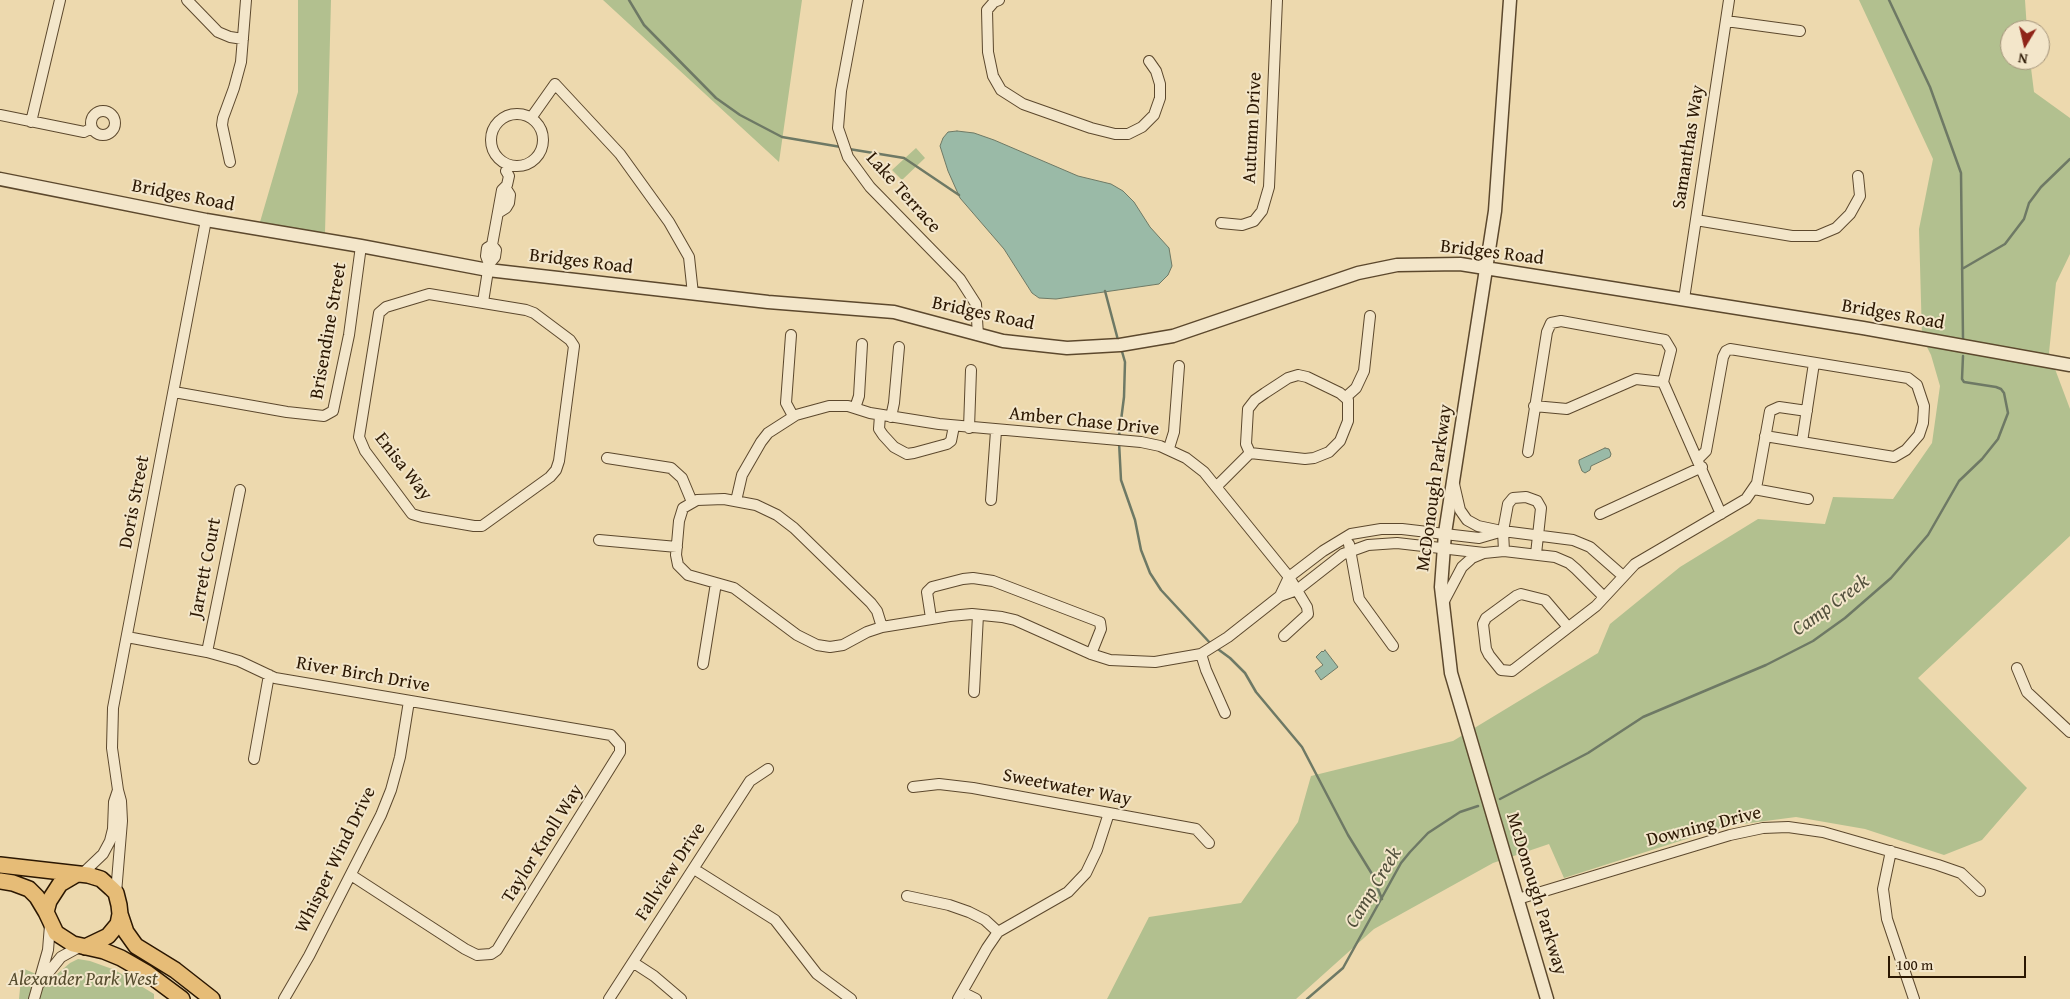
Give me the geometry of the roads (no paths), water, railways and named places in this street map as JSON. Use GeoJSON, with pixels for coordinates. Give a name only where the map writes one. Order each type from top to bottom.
{"type":"FeatureCollection","features":[{"type":"Feature","properties":{"kind":"main road"},"geometry":{"type":"LineString","coordinates":[[0,865],[80,874],[101,880],[116,893],[126,932],[136,946],[175,970],[212,999]]}},
{"type":"Feature","properties":{"kind":"main road"},"geometry":{"type":"LineString","coordinates":[[48,918],[48,901],[55,889],[80,874]]}},
{"type":"Feature","properties":{"kind":"main road"},"geometry":{"type":"LineString","coordinates":[[0,882],[14,883],[28,889],[37,897],[61,938],[131,963],[182,999]]}},
{"type":"Feature","properties":{"kind":"main road"},"geometry":{"type":"LineString","coordinates":[[83,946],[108,936],[115,928],[120,914]]}},
{"type":"Feature","properties":{"kind":"street"},"geometry":{"type":"LineString","coordinates":[[30,122],[60,0]]}},
{"type":"Feature","properties":{"kind":"street"},"geometry":{"type":"LineString","coordinates":[[187,0],[218,32],[230,37],[243,39]]}},
{"type":"Feature","properties":{"kind":"street"},"geometry":{"type":"LineString","coordinates":[[230,162],[222,125],[238,75],[246,0]]}},
{"type":"Feature","properties":{"kind":"street","name":"Lake Terrace"},"geometry":{"type":"LineString","coordinates":[[858,0],[841,91],[838,128],[842,142],[848,157],[870,187],[960,279],[976,304],[978,335]]}},
{"type":"Feature","properties":{"kind":"street"},"geometry":{"type":"LineString","coordinates":[[999,0],[994,2],[987,10],[988,52],[993,76],[1001,90],[1023,104],[1091,128],[1115,134],[1128,134],[1142,127],[1154,115],[1160,98],[1160,84],[1156,71],[1149,61]]}},
{"type":"Feature","properties":{"kind":"street","name":"Autumn Drive"},"geometry":{"type":"LineString","coordinates":[[1221,223],[1242,225],[1254,221],[1262,211],[1269,186],[1278,0]]}},
{"type":"Feature","properties":{"kind":"street","name":"McDonough Parkway"},"geometry":{"type":"LineString","coordinates":[[1510,0],[1495,211],[1445,533],[1442,604],[1451,673],[1548,999]]}},
{"type":"Feature","properties":{"kind":"street","name":"Samanthas Way"},"geometry":{"type":"LineString","coordinates":[[1684,299],[1729,0]]}},
{"type":"Feature","properties":{"kind":"street"},"geometry":{"type":"LineString","coordinates":[[1726,21],[1800,31]]}},
{"type":"Feature","properties":{"kind":"street"},"geometry":{"type":"LineString","coordinates":[[531,118],[555,84],[620,154],[669,222],[689,257],[693,294]]}},
{"type":"Feature","properties":{"kind":"street"},"geometry":{"type":"LineString","coordinates":[[482,302],[488,267],[495,257],[496,250],[492,245],[504,188],[499,184],[501,174],[507,167],[531,161],[541,148],[542,132],[531,118],[516,114],[507,116],[494,127],[491,144],[494,153],[507,167]]}},
{"type":"Feature","properties":{"kind":"street"},"geometry":{"type":"LineString","coordinates":[[0,115],[84,132],[92,128]]}},
{"type":"Feature","properties":{"kind":"street"},"geometry":{"type":"LineString","coordinates":[[1696,220],[1792,236],[1817,236],[1836,228],[1850,214],[1860,196],[1858,176]]}},
{"type":"Feature","properties":{"kind":"street","name":"Bridges Road"},"geometry":{"type":"LineString","coordinates":[[0,179],[206,220],[488,267],[693,294],[894,312],[1003,341],[1067,348],[1120,345],[1172,336],[1358,273],[1397,265],[1460,264],[1863,328],[2070,365]]}},
{"type":"Feature","properties":{"kind":"street","name":"Doris Street"},"geometry":{"type":"LineString","coordinates":[[116,893],[122,821],[121,800],[112,748],[112,723],[116,692],[206,220]]}},
{"type":"Feature","properties":{"kind":"street","name":"Brisendine Street"},"geometry":{"type":"LineString","coordinates":[[174,392],[287,412],[324,416],[333,412],[349,335],[360,246]]}},
{"type":"Feature","properties":{"kind":"street","name":"Enisa Way"},"geometry":{"type":"LineString","coordinates":[[429,294],[482,302],[530,311],[570,340],[574,349],[559,461],[556,470],[550,477],[486,524],[478,526],[422,518],[412,514],[365,451],[359,437],[378,317],[381,310],[386,306],[429,294]]}},
{"type":"Feature","properties":{"kind":"street"},"geometry":{"type":"LineString","coordinates":[[1346,397],[1356,388],[1364,370],[1370,316]]}},
{"type":"Feature","properties":{"kind":"street"},"geometry":{"type":"LineString","coordinates":[[1528,452],[1547,329],[1551,323],[1558,321],[1665,340],[1670,350],[1663,382],[1721,514]]}},
{"type":"Feature","properties":{"kind":"street"},"geometry":{"type":"LineString","coordinates":[[791,335],[786,403],[793,416]]}},
{"type":"Feature","properties":{"kind":"street"},"geometry":{"type":"LineString","coordinates":[[855,408],[859,396],[862,344]]}},
{"type":"Feature","properties":{"kind":"street"},"geometry":{"type":"LineString","coordinates":[[891,417],[899,347]]}},
{"type":"Feature","properties":{"kind":"street"},"geometry":{"type":"LineString","coordinates":[[1600,514],[1700,463],[1707,449],[1723,357],[1727,350],[1732,349],[1910,379],[1920,390],[1924,409],[1923,423],[1914,442],[1894,457],[1765,436]]}},
{"type":"Feature","properties":{"kind":"street"},"geometry":{"type":"LineString","coordinates":[[1802,442],[1814,363]]}},
{"type":"Feature","properties":{"kind":"street","name":"Amber Chase Drive"},"geometry":{"type":"LineString","coordinates":[[1169,448],[1174,432],[1179,366]]}},
{"type":"Feature","properties":{"kind":"street"},"geometry":{"type":"LineString","coordinates":[[968,428],[971,370]]}},
{"type":"Feature","properties":{"kind":"street"},"geometry":{"type":"LineString","coordinates":[[1298,375],[1307,377],[1346,397],[1349,404],[1347,427],[1340,441],[1329,452],[1322,456],[1306,459],[1250,453],[1246,444],[1248,409],[1255,400],[1288,378],[1298,375]]}},
{"type":"Feature","properties":{"kind":"street"},"geometry":{"type":"LineString","coordinates":[[1534,406],[1567,409],[1636,379],[1663,382]]}},
{"type":"Feature","properties":{"kind":"street","name":"Amber Chase Drive"},"geometry":{"type":"LineString","coordinates":[[736,501],[740,480],[768,433],[793,416],[829,406],[841,405],[891,417],[968,428],[1141,442],[1169,448],[1192,462],[1217,486],[1289,577],[1297,590],[1308,614],[1284,636]]}},
{"type":"Feature","properties":{"kind":"street"},"geometry":{"type":"LineString","coordinates":[[1568,627],[1546,600],[1521,594],[1486,618],[1483,624],[1487,651],[1500,669],[1508,672],[1515,669],[1588,613],[1638,561],[1746,499],[1754,490],[1758,478],[1769,413],[1773,408],[1782,407],[1807,411]]}},
{"type":"Feature","properties":{"kind":"street"},"geometry":{"type":"LineString","coordinates":[[880,415],[879,428],[883,435],[894,447],[907,454],[914,454],[947,444],[951,441],[954,426]]}},
{"type":"Feature","properties":{"kind":"street","name":"Amber Chase Drive"},"geometry":{"type":"LineString","coordinates":[[991,500],[996,431]]}},
{"type":"Feature","properties":{"kind":"street"},"geometry":{"type":"LineString","coordinates":[[1217,486],[1250,453]]}},
{"type":"Feature","properties":{"kind":"street"},"geometry":{"type":"LineString","coordinates":[[607,458],[671,468],[682,478],[692,502]]}},
{"type":"Feature","properties":{"kind":"street"},"geometry":{"type":"LineString","coordinates":[[1453,482],[1460,510],[1467,520],[1478,526],[1573,540],[1586,544],[1623,576]]}},
{"type":"Feature","properties":{"kind":"street","name":"Jarrett Court"},"geometry":{"type":"LineString","coordinates":[[207,652],[240,490]]}},
{"type":"Feature","properties":{"kind":"street"},"geometry":{"type":"LineString","coordinates":[[1754,490],[1808,499]]}},
{"type":"Feature","properties":{"kind":"street"},"geometry":{"type":"LineString","coordinates":[[1504,551],[1503,531],[1509,502],[1519,496],[1537,501],[1541,508],[1536,554]]}},
{"type":"Feature","properties":{"kind":"street"},"geometry":{"type":"LineString","coordinates":[[882,627],[877,611],[871,602],[788,523],[765,509],[736,501],[714,499],[692,502],[682,512],[676,547],[678,565],[685,573],[734,588],[796,634],[817,645],[830,647],[842,645],[867,632],[882,627],[931,618],[978,615],[1015,620],[1110,660],[1147,662],[1202,654],[1228,638],[1280,596],[1297,590],[1334,560],[1351,550],[1368,545],[1388,543],[1484,552],[1504,551],[1555,557],[1568,563],[1604,597]]}},
{"type":"Feature","properties":{"kind":"street"},"geometry":{"type":"LineString","coordinates":[[1280,596],[1289,577],[1347,536],[1364,531],[1391,529],[1445,533],[1479,538],[1503,531]]}},
{"type":"Feature","properties":{"kind":"street"},"geometry":{"type":"LineString","coordinates":[[1347,536],[1351,550],[1355,588],[1359,598],[1393,646]]}},
{"type":"Feature","properties":{"kind":"street"},"geometry":{"type":"LineString","coordinates":[[599,540],[676,547]]}},
{"type":"Feature","properties":{"kind":"street"},"geometry":{"type":"LineString","coordinates":[[1442,604],[1462,567],[1472,558],[1484,552]]}},
{"type":"Feature","properties":{"kind":"street"},"geometry":{"type":"LineString","coordinates":[[931,618],[927,592],[932,587],[950,581],[973,578],[993,581],[1100,622],[1101,629],[1092,654]]}},
{"type":"Feature","properties":{"kind":"street"},"geometry":{"type":"LineString","coordinates":[[703,664],[716,583]]}},
{"type":"Feature","properties":{"kind":"street"},"geometry":{"type":"LineString","coordinates":[[974,692],[978,615]]}},
{"type":"Feature","properties":{"kind":"street","name":"River Birch Drive"},"geometry":{"type":"LineString","coordinates":[[127,637],[207,652],[239,661],[275,678],[597,733]]}},
{"type":"Feature","properties":{"kind":"street"},"geometry":{"type":"LineString","coordinates":[[1202,654],[1206,670],[1225,712]]}},
{"type":"Feature","properties":{"kind":"street"},"geometry":{"type":"LineString","coordinates":[[2017,668],[2027,692],[2070,732]]}},
{"type":"Feature","properties":{"kind":"street"},"geometry":{"type":"LineString","coordinates":[[254,759],[269,675]]}},
{"type":"Feature","properties":{"kind":"street","name":"Whisper Wind Drive"},"geometry":{"type":"LineString","coordinates":[[284,999],[381,815],[391,790],[400,757],[409,701]]}},
{"type":"Feature","properties":{"kind":"street","name":"Taylor Knoll Way"},"geometry":{"type":"LineString","coordinates":[[350,875],[462,947],[477,955],[491,954],[496,950],[511,927],[620,752],[620,745],[611,735],[597,733]]}},
{"type":"Feature","properties":{"kind":"street","name":"Fallview Drive"},"geometry":{"type":"LineString","coordinates":[[609,999],[750,781],[768,769]]}},
{"type":"Feature","properties":{"kind":"street","name":"Sweetwater Way"},"geometry":{"type":"LineString","coordinates":[[912,787],[939,784],[974,788],[1109,813],[1196,830],[1209,843]]}},
{"type":"Feature","properties":{"kind":"street","name":"Doris Street"},"geometry":{"type":"LineString","coordinates":[[80,874],[103,854],[110,841],[113,829],[114,802],[118,790]]}},
{"type":"Feature","properties":{"kind":"street"},"geometry":{"type":"LineString","coordinates":[[976,999],[960,996],[998,932],[1068,892],[1086,873],[1097,850],[1109,813]]}},
{"type":"Feature","properties":{"kind":"street","name":"Downing Drive"},"geometry":{"type":"LineString","coordinates":[[1518,899],[1730,835],[1763,828],[1788,827],[1823,832],[1961,873],[1980,891]]}},
{"type":"Feature","properties":{"kind":"street"},"geometry":{"type":"LineString","coordinates":[[1891,851],[1883,889],[1887,919],[1914,999]]}},
{"type":"Feature","properties":{"kind":"street"},"geometry":{"type":"LineString","coordinates":[[694,869],[775,920],[816,974],[851,999]]}},
{"type":"Feature","properties":{"kind":"street"},"geometry":{"type":"LineString","coordinates":[[907,896],[949,905],[969,912],[985,920],[998,932]]}},
{"type":"Feature","properties":{"kind":"street"},"geometry":{"type":"LineString","coordinates":[[34,999],[50,941],[48,918]]}},
{"type":"Feature","properties":{"kind":"street"},"geometry":{"type":"LineString","coordinates":[[39,984],[61,957],[83,946]]}},
{"type":"Feature","properties":{"kind":"street"},"geometry":{"type":"LineString","coordinates":[[634,963],[654,976],[681,999]]}},
{"type":"Feature","properties":{"kind":"waterway"},"geometry":{"type":"LineString","coordinates":[[629,0],[644,25],[716,98],[740,115],[782,137],[841,147]]}},
{"type":"Feature","properties":{"kind":"waterway"},"geometry":{"type":"LineString","coordinates":[[1889,0],[1930,87],[1961,173],[1963,339]]}},
{"type":"Feature","properties":{"kind":"waterway"},"geometry":{"type":"LineString","coordinates":[[849,149],[904,158],[959,195]]}},
{"type":"Feature","properties":{"kind":"waterway","name":"Camp Creek"},"geometry":{"type":"LineString","coordinates":[[1962,269],[2005,244],[2024,219],[2029,203],[2041,187],[2070,159]]}},
{"type":"Feature","properties":{"kind":"waterway"},"geometry":{"type":"LineString","coordinates":[[1105,291],[1118,340]]}},
{"type":"Feature","properties":{"kind":"waterway"},"geometry":{"type":"LineString","coordinates":[[1119,436],[1124,397],[1125,362],[1121,348]]}},
{"type":"Feature","properties":{"kind":"waterway","name":"Camp Creek"},"geometry":{"type":"LineString","coordinates":[[1500,799],[1588,753],[1643,717],[1766,665],[1813,641],[1845,618],[1891,578],[1928,535],[1959,481],[1982,459],[1998,439],[2008,413],[2004,393],[2001,389],[1964,382],[1962,379],[1963,356]]}},
{"type":"Feature","properties":{"kind":"waterway"},"geometry":{"type":"LineString","coordinates":[[1119,442],[1121,480],[1135,520],[1141,550],[1150,573],[1161,590],[1211,644]]}},
{"type":"Feature","properties":{"kind":"waterway"},"geometry":{"type":"LineString","coordinates":[[1215,647],[1230,658],[1245,673],[1256,692],[1302,747],[1348,835],[1372,874],[1382,899]]}},
{"type":"Feature","properties":{"kind":"waterway","name":"Camp Creek"},"geometry":{"type":"LineString","coordinates":[[1307,999],[1343,968],[1401,863],[1410,852],[1428,833],[1460,812],[1478,806]]}},
{"type":"Feature","properties":{"kind":"park label","name":"Alexander Park West"},"geometry":{"type":"Point","coordinates":[83,980]}}]}
